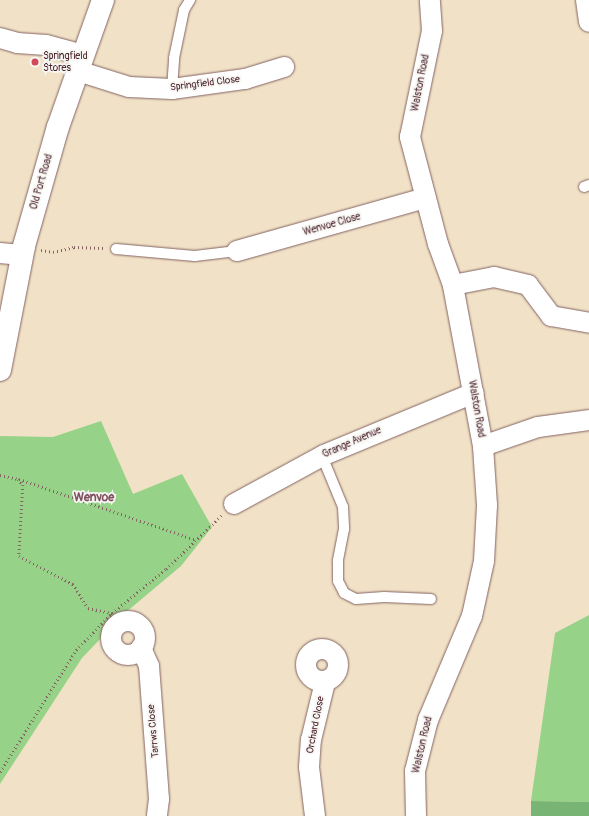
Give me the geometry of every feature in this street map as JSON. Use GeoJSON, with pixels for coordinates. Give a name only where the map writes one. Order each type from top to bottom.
{"type":"FeatureCollection","features":[{"type":"Feature","properties":{"kind":"street","name":"Old Port Road"},"geometry":{"type":"LineString","coordinates":[[0,370],[23,251],[58,127],[103,0]]}},
{"type":"Feature","properties":{"kind":"street","name":"Walston Road"},"geometry":{"type":"LineString","coordinates":[[416,816],[415,770],[428,720],[472,616],[484,561],[487,505],[483,446],[453,285],[438,244],[410,137],[432,31],[430,0]]}},
{"type":"Feature","properties":{"kind":"street"},"geometry":{"type":"LineString","coordinates":[[586,0],[589,22]]}},
{"type":"Feature","properties":{"kind":"street","name":"Springfield Close"},"geometry":{"type":"LineString","coordinates":[[0,38],[17,43],[46,45],[129,87],[172,90],[245,79],[284,67]]}},
{"type":"Feature","properties":{"kind":"street","name":"Wenvoe Close"},"geometry":{"type":"LineString","coordinates":[[237,251],[426,198]]}},
{"type":"Feature","properties":{"kind":"street"},"geometry":{"type":"LineString","coordinates":[[0,253],[23,251]]}},
{"type":"Feature","properties":{"kind":"street"},"geometry":{"type":"LineString","coordinates":[[453,285],[494,277],[528,285],[551,316],[589,323]]}},
{"type":"Feature","properties":{"kind":"street","name":"Grange Avenue"},"geometry":{"type":"LineString","coordinates":[[234,504],[322,456],[474,393]]}},
{"type":"Feature","properties":{"kind":"street"},"geometry":{"type":"LineString","coordinates":[[483,446],[538,427],[589,420]]}},
{"type":"Feature","properties":{"kind":"street","name":"Tarrws Close"},"geometry":{"type":"LineString","coordinates":[[113,620],[111,637],[117,651],[132,654],[141,648],[149,666],[159,799],[157,816]]}},
{"type":"Feature","properties":{"kind":"street","name":"Orchard Close"},"geometry":{"type":"LineString","coordinates":[[315,816],[309,767],[311,740],[325,682]]}},
{"type":"Feature","properties":{"kind":"lane"},"geometry":{"type":"LineString","coordinates":[[172,90],[174,58],[184,10],[190,0]]}},
{"type":"Feature","properties":{"kind":"lane"},"geometry":{"type":"LineString","coordinates":[[116,249],[195,256],[237,251]]}},
{"type":"Feature","properties":{"kind":"lane"},"geometry":{"type":"LineString","coordinates":[[322,456],[343,507],[344,529],[338,574],[344,593],[356,598],[384,597],[431,599]]}},
{"type":"Feature","properties":{"kind":"path"},"geometry":{"type":"LineString","coordinates":[[23,251],[53,252],[74,247],[116,249]]}},
{"type":"Feature","properties":{"kind":"path"},"geometry":{"type":"LineString","coordinates":[[0,475],[18,479],[196,540]]}},
{"type":"Feature","properties":{"kind":"path"},"geometry":{"type":"LineString","coordinates":[[18,479],[23,485],[19,556],[73,584],[88,608],[113,620]]}},
{"type":"Feature","properties":{"kind":"path"},"geometry":{"type":"LineString","coordinates":[[0,772],[76,650],[113,620],[234,504]]}},
{"type":"Feature","properties":{"kind":"green space"},"geometry":{"type":"Polygon","coordinates":[[[101,421],[133,494],[182,474],[212,527],[181,566],[125,613],[82,658],[0,784],[0,436],[53,437],[101,421]]]}},
{"type":"Feature","properties":{"kind":"green space"},"geometry":{"type":"Polygon","coordinates":[[[589,615],[589,802],[531,801],[555,633],[589,615]]]}},
{"type":"Feature","properties":{"kind":"green space"},"geometry":{"type":"Polygon","coordinates":[[[531,801],[589,802],[589,816],[531,816],[531,801]]]}},
{"type":"Feature","properties":{"kind":"place","name":"Springfield Stores"},"geometry":{"type":"Point","coordinates":[35,62]}},
{"type":"Feature","properties":{"kind":"district","name":"Wenvoe"},"geometry":{"type":"Point","coordinates":[94,498]}}]}
